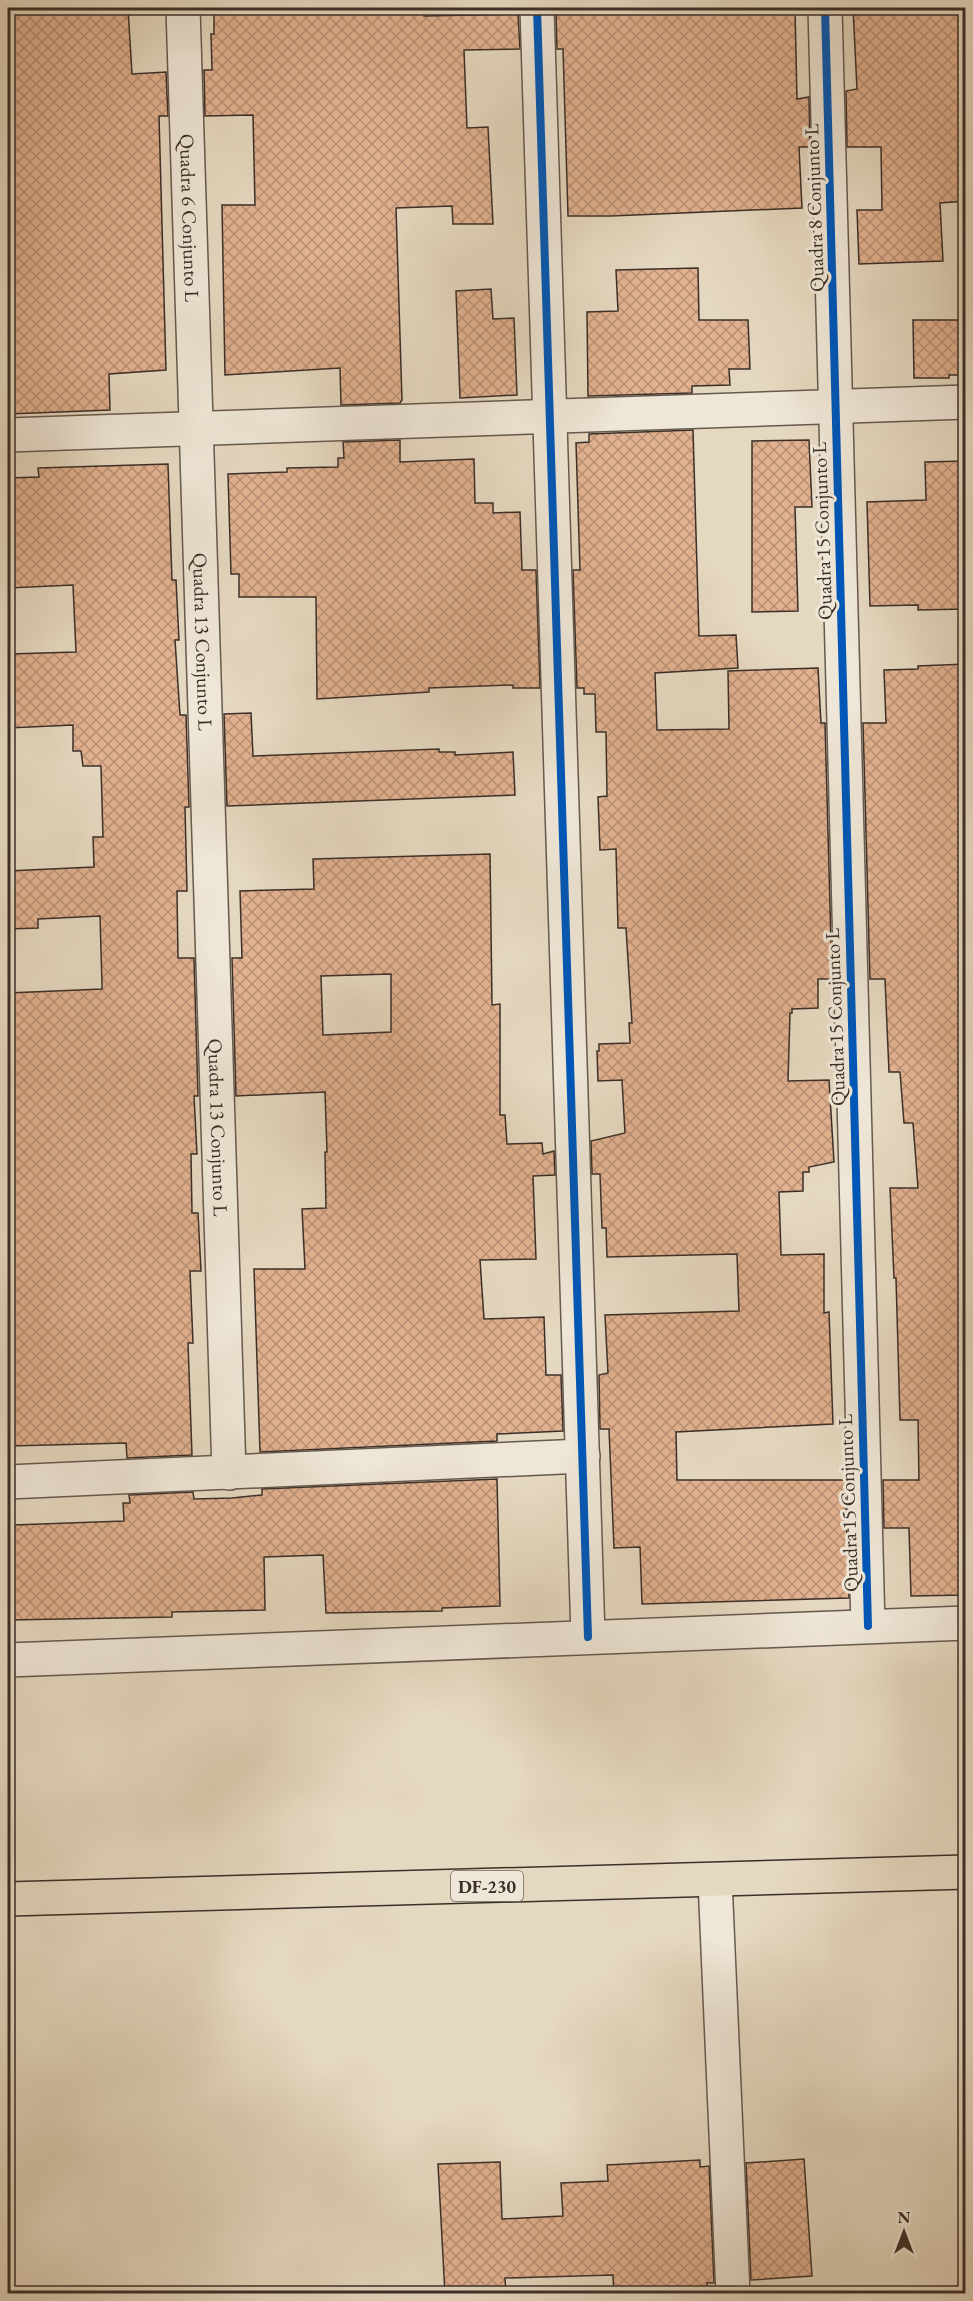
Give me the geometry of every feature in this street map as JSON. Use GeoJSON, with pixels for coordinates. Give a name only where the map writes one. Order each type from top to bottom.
{"type":"FeatureCollection","features":[{"type":"Feature","properties":{"kind":"main road","name":"DF-230"},"geometry":{"type":"LineString","coordinates":[[8,1899],[966,1872]]}},
{"type":"Feature","properties":{"kind":"street","name":"Quadra 6 Conjunto L"},"geometry":{"type":"LineString","coordinates":[[183,8],[196,429]]}},
{"type":"Feature","properties":{"kind":"street"},"geometry":{"type":"LineString","coordinates":[[537,8],[588,1637]]}},
{"type":"Feature","properties":{"kind":"street","name":"Quadra 8 Conjunto L"},"geometry":{"type":"LineString","coordinates":[[825,8],[836,407]]}},
{"type":"Feature","properties":{"kind":"street"},"geometry":{"type":"LineString","coordinates":[[8,435],[966,402]]}},
{"type":"Feature","properties":{"kind":"street","name":"Quadra 15 Conjunto L"},"geometry":{"type":"LineString","coordinates":[[836,407],[868,1626]]}},
{"type":"Feature","properties":{"kind":"street","name":"Quadra 13 Conjunto L"},"geometry":{"type":"LineString","coordinates":[[196,429],[229,1473]]}},
{"type":"Feature","properties":{"kind":"street"},"geometry":{"type":"LineString","coordinates":[[8,1482],[583,1456]]}},
{"type":"Feature","properties":{"kind":"street"},"geometry":{"type":"LineString","coordinates":[[8,1660],[966,1623]]}},
{"type":"Feature","properties":{"kind":"street"},"geometry":{"type":"LineString","coordinates":[[715,1880],[733,2294]]}},
{"type":"Feature","properties":{"kind":"building"},"geometry":{"type":"Polygon","coordinates":[[[8,8],[128,8],[132,74],[166,72],[168,116],[159,116],[166,370],[109,374],[110,410],[8,414],[8,8]]]}},
{"type":"Feature","properties":{"kind":"building"},"geometry":{"type":"Polygon","coordinates":[[[214,8],[423,8],[424,16],[518,14],[520,49],[464,50],[467,128],[488,127],[493,224],[453,224],[452,206],[396,208],[402,400],[400,403],[341,405],[340,368],[225,375],[222,205],[255,205],[253,115],[205,116],[204,70],[212,70],[211,34],[214,34],[214,8]]]}},
{"type":"Feature","properties":{"kind":"building"},"geometry":{"type":"Polygon","coordinates":[[[562,8],[795,8],[797,99],[809,97],[810,147],[799,147],[802,208],[568,216],[563,49],[557,49],[556,13],[562,13],[562,8]]]}},
{"type":"Feature","properties":{"kind":"building"},"geometry":{"type":"Polygon","coordinates":[[[853,8],[966,8],[966,201],[940,203],[943,261],[859,264],[857,210],[882,210],[881,147],[847,147],[846,91],[857,89],[853,8]]]}},
{"type":"Feature","properties":{"kind":"building"},"geometry":{"type":"Polygon","coordinates":[[[698,268],[699,320],[748,320],[750,369],[729,369],[730,385],[692,386],[692,393],[588,396],[587,312],[618,311],[616,270],[698,268]]]}},
{"type":"Feature","properties":{"kind":"building"},"geometry":{"type":"Polygon","coordinates":[[[491,289],[493,319],[514,318],[517,395],[460,398],[456,291],[491,289]]]}},
{"type":"Feature","properties":{"kind":"building"},"geometry":{"type":"Polygon","coordinates":[[[913,320],[966,320],[966,375],[949,375],[949,378],[914,378],[913,320]]]}},
{"type":"Feature","properties":{"kind":"building"},"geometry":{"type":"Polygon","coordinates":[[[693,430],[699,636],[736,635],[738,668],[655,673],[657,730],[729,729],[728,671],[818,668],[821,723],[825,723],[832,979],[818,979],[818,1008],[792,1009],[790,1013],[788,1081],[829,1080],[834,1162],[809,1167],[809,1172],[803,1172],[803,1191],[779,1192],[781,1255],[824,1254],[824,1313],[829,1312],[833,1424],[676,1432],[677,1480],[845,1480],[849,1598],[642,1604],[640,1547],[614,1548],[609,1429],[600,1429],[599,1375],[608,1373],[605,1315],[739,1311],[737,1254],[607,1257],[606,1228],[602,1228],[600,1174],[592,1174],[591,1141],[625,1133],[622,1080],[598,1081],[597,1051],[599,1051],[599,1044],[630,1043],[629,1023],[632,1023],[626,928],[618,928],[616,849],[600,850],[598,797],[607,796],[606,732],[596,732],[595,694],[584,694],[584,688],[577,688],[573,570],[580,570],[576,443],[589,442],[589,434],[693,430]]]}},
{"type":"Feature","properties":{"kind":"building"},"geometry":{"type":"Polygon","coordinates":[[[400,440],[400,462],[474,459],[475,503],[493,503],[493,513],[520,512],[522,570],[536,570],[540,688],[513,688],[513,685],[429,688],[429,692],[317,699],[316,597],[239,597],[239,574],[231,574],[228,474],[287,472],[287,468],[338,467],[338,458],[344,458],[343,442],[400,440]]]}},
{"type":"Feature","properties":{"kind":"building"},"geometry":{"type":"Polygon","coordinates":[[[809,440],[812,507],[795,507],[798,611],[752,612],[752,441],[809,440]]]}},
{"type":"Feature","properties":{"kind":"building"},"geometry":{"type":"Polygon","coordinates":[[[966,461],[966,609],[918,610],[918,605],[870,606],[867,502],[926,500],[925,462],[966,461]]]}},
{"type":"Feature","properties":{"kind":"building"},"geometry":{"type":"Polygon","coordinates":[[[168,464],[172,580],[176,580],[179,640],[175,640],[180,715],[186,715],[189,807],[185,807],[187,891],[177,891],[178,958],[194,958],[198,1096],[194,1096],[197,1154],[191,1154],[192,1213],[198,1213],[201,1271],[190,1271],[193,1343],[188,1343],[192,1455],[127,1458],[126,1443],[10,1446],[8,1408],[8,993],[102,989],[102,984],[100,916],[38,919],[38,928],[8,929],[8,871],[94,867],[93,837],[103,837],[101,766],[83,766],[81,751],[73,751],[73,725],[8,728],[10,654],[76,652],[73,585],[8,588],[8,478],[39,477],[38,468],[168,464]]]}},
{"type":"Feature","properties":{"kind":"building"},"geometry":{"type":"Polygon","coordinates":[[[966,664],[966,1046],[960,1046],[966,1128],[966,1595],[911,1596],[909,1528],[884,1528],[883,1480],[919,1480],[918,1420],[900,1420],[896,1278],[894,1278],[890,1188],[918,1188],[913,1123],[904,1123],[900,1072],[889,1072],[885,979],[870,979],[863,723],[886,723],[884,670],[966,664]]]}},
{"type":"Feature","properties":{"kind":"building"},"geometry":{"type":"Polygon","coordinates":[[[251,713],[253,756],[439,749],[439,752],[455,752],[455,755],[513,752],[515,795],[227,806],[224,714],[251,713]]]}},
{"type":"Feature","properties":{"kind":"building"},"geometry":{"type":"Polygon","coordinates":[[[490,854],[492,1005],[500,1004],[500,1115],[505,1115],[507,1144],[542,1143],[543,1154],[554,1151],[555,1175],[533,1176],[536,1259],[480,1260],[484,1319],[544,1317],[546,1375],[561,1375],[563,1431],[497,1434],[497,1441],[260,1452],[254,1269],[305,1269],[302,1209],[326,1208],[325,1092],[236,1096],[232,958],[242,958],[240,891],[314,889],[313,859],[490,854]],[[391,974],[321,976],[323,1035],[391,1032],[391,974]]]}},
{"type":"Feature","properties":{"kind":"building"},"geometry":{"type":"Polygon","coordinates":[[[497,1479],[500,1606],[442,1608],[442,1611],[326,1613],[323,1555],[264,1557],[265,1610],[172,1612],[172,1617],[8,1620],[8,1528],[14,1525],[124,1521],[123,1503],[130,1503],[129,1495],[193,1492],[194,1499],[232,1498],[262,1495],[262,1489],[497,1479]]]}},
{"type":"Feature","properties":{"kind":"building"},"geometry":{"type":"Polygon","coordinates":[[[804,2159],[812,2276],[751,2280],[746,2163],[804,2159]]]}},
{"type":"Feature","properties":{"kind":"building"},"geometry":{"type":"Polygon","coordinates":[[[700,2160],[700,2167],[709,2166],[714,2283],[707,2283],[707,2294],[614,2294],[613,2275],[505,2278],[506,2294],[445,2294],[438,2164],[500,2162],[502,2219],[563,2216],[561,2183],[608,2181],[607,2165],[700,2160]]]}},
{"type":"Feature","properties":{"kind":"cycle path"},"geometry":{"type":"LineString","coordinates":[[537,8],[588,1637]]}},
{"type":"Feature","properties":{"kind":"cycle path"},"geometry":{"type":"LineString","coordinates":[[825,8],[868,1626]]}}]}
